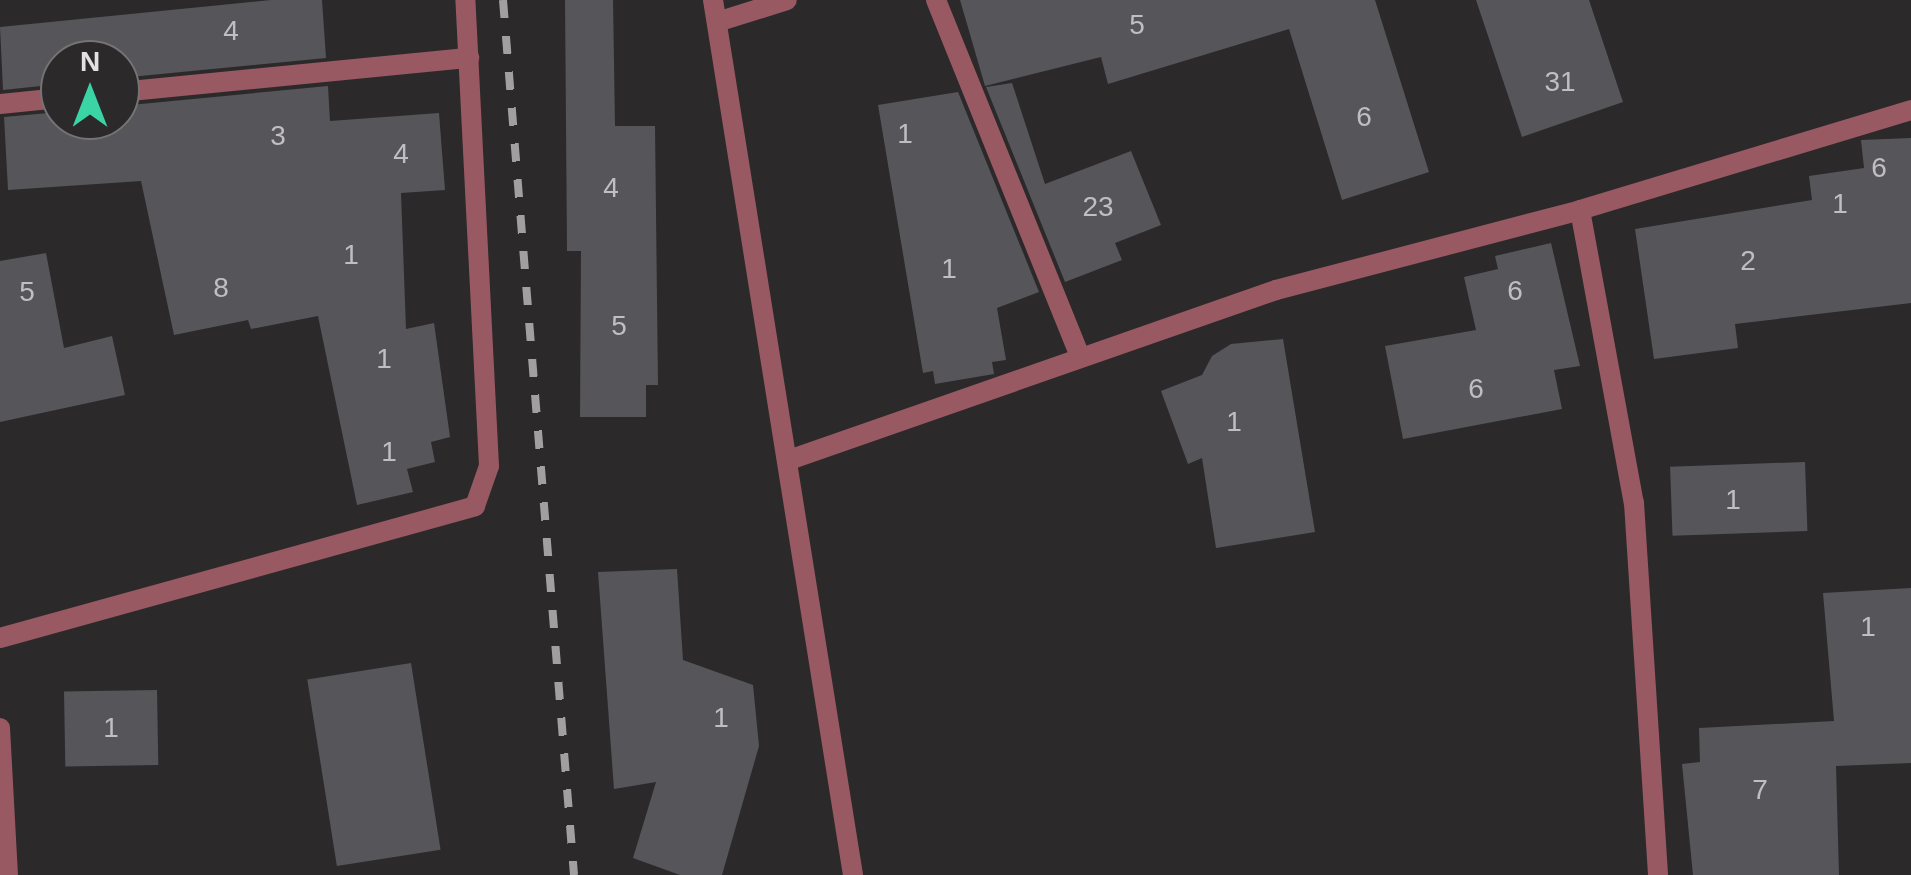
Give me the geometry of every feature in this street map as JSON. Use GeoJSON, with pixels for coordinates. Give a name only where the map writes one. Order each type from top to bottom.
{"type":"FeatureCollection","features":[{"type":"Feature","properties":{"kind":"street"},"geometry":{"type":"LineString","coordinates":[[0,638],[475,506],[490,466],[465,0]]}},
{"type":"Feature","properties":{"kind":"street"},"geometry":{"type":"LineString","coordinates":[[713,0],[853,875]]}},
{"type":"Feature","properties":{"kind":"street"},"geometry":{"type":"LineString","coordinates":[[717,22],[787,0]]}},
{"type":"Feature","properties":{"kind":"street"},"geometry":{"type":"LineString","coordinates":[[936,0],[1080,356]]}},
{"type":"Feature","properties":{"kind":"street"},"geometry":{"type":"LineString","coordinates":[[140,90],[469,58]]}},
{"type":"Feature","properties":{"kind":"street"},"geometry":{"type":"LineString","coordinates":[[0,104],[40,100]]}},
{"type":"Feature","properties":{"kind":"street"},"geometry":{"type":"LineString","coordinates":[[789,460],[1276,290],[1580,210],[1911,110]]}},
{"type":"Feature","properties":{"kind":"street"},"geometry":{"type":"LineString","coordinates":[[1580,210],[1634,503],[1658,875]]}},
{"type":"Feature","properties":{"kind":"street"},"geometry":{"type":"LineString","coordinates":[[0,728],[8,875]]}},
{"type":"Feature","properties":{"kind":"building"},"geometry":{"type":"Polygon","coordinates":[[[271,0],[322,0],[326,58],[140,76],[140,40],[40,40],[40,86],[3,90],[0,27],[271,0]]]}},
{"type":"Feature","properties":{"kind":"building"},"geometry":{"type":"Polygon","coordinates":[[[565,0],[613,0],[615,126],[655,126],[658,385],[646,385],[646,417],[580,417],[581,251],[567,251],[565,0]]]}},
{"type":"Feature","properties":{"kind":"building"},"geometry":{"type":"Polygon","coordinates":[[[960,0],[1375,0],[1429,172],[1342,200],[1289,29],[1108,84],[1101,57],[985,86],[960,0]]]}},
{"type":"Feature","properties":{"kind":"building"},"geometry":{"type":"Polygon","coordinates":[[[1476,0],[1589,0],[1623,102],[1522,137],[1476,0]]]}},
{"type":"Feature","properties":{"kind":"building"},"geometry":{"type":"Polygon","coordinates":[[[1012,83],[1045,184],[1131,151],[1161,225],[1115,243],[1122,260],[1065,282],[986,87],[1012,83]]]}},
{"type":"Feature","properties":{"kind":"building"},"geometry":{"type":"Polygon","coordinates":[[[328,86],[330,121],[439,113],[445,190],[401,193],[406,329],[434,323],[450,437],[431,442],[435,462],[407,469],[413,492],[357,505],[318,316],[251,329],[248,320],[174,335],[141,181],[8,190],[4,117],[40,114],[40,140],[140,140],[140,104],[328,86]]]}},
{"type":"Feature","properties":{"kind":"building"},"geometry":{"type":"Polygon","coordinates":[[[958,92],[1039,292],[997,308],[1006,360],[992,362],[994,374],[935,384],[933,371],[923,373],[878,105],[958,92]]]}},
{"type":"Feature","properties":{"kind":"building"},"geometry":{"type":"Polygon","coordinates":[[[1911,138],[1911,303],[1735,324],[1738,348],[1654,359],[1635,229],[1812,200],[1809,176],[1864,168],[1861,140],[1911,138]]]}},
{"type":"Feature","properties":{"kind":"building"},"geometry":{"type":"Polygon","coordinates":[[[1551,243],[1580,366],[1554,370],[1562,409],[1403,439],[1385,346],[1476,330],[1464,277],[1498,269],[1495,256],[1551,243]]]}},
{"type":"Feature","properties":{"kind":"building"},"geometry":{"type":"Polygon","coordinates":[[[46,253],[64,348],[112,336],[125,395],[0,422],[0,261],[46,253]]]}},
{"type":"Feature","properties":{"kind":"building"},"geometry":{"type":"Polygon","coordinates":[[[1283,339],[1315,532],[1216,548],[1202,458],[1188,464],[1161,391],[1202,375],[1212,356],[1231,344],[1283,339]]]}},
{"type":"Feature","properties":{"kind":"building"},"geometry":{"type":"Polygon","coordinates":[[[1805,462],[1807,531],[1672,536],[1670,467],[1805,462]]]}},
{"type":"Feature","properties":{"kind":"building"},"geometry":{"type":"Polygon","coordinates":[[[677,569],[683,660],[753,685],[759,746],[722,875],[680,875],[633,858],[656,782],[614,789],[598,572],[677,569]]]}},
{"type":"Feature","properties":{"kind":"building"},"geometry":{"type":"Polygon","coordinates":[[[1911,588],[1911,763],[1836,766],[1839,875],[1693,875],[1682,764],[1700,762],[1699,728],[1834,721],[1823,593],[1911,588]]]}},
{"type":"Feature","properties":{"kind":"building"},"geometry":{"type":"Polygon","coordinates":[[[411,663],[441,850],[337,866],[307,679],[411,663]]]}},
{"type":"Feature","properties":{"kind":"building"},"geometry":{"type":"Polygon","coordinates":[[[157,690],[158,765],[65,767],[64,692],[157,690]]]}},
{"type":"Feature","properties":{"kind":"railway"},"geometry":{"type":"LineString","coordinates":[[503,0],[574,875]]}}]}
